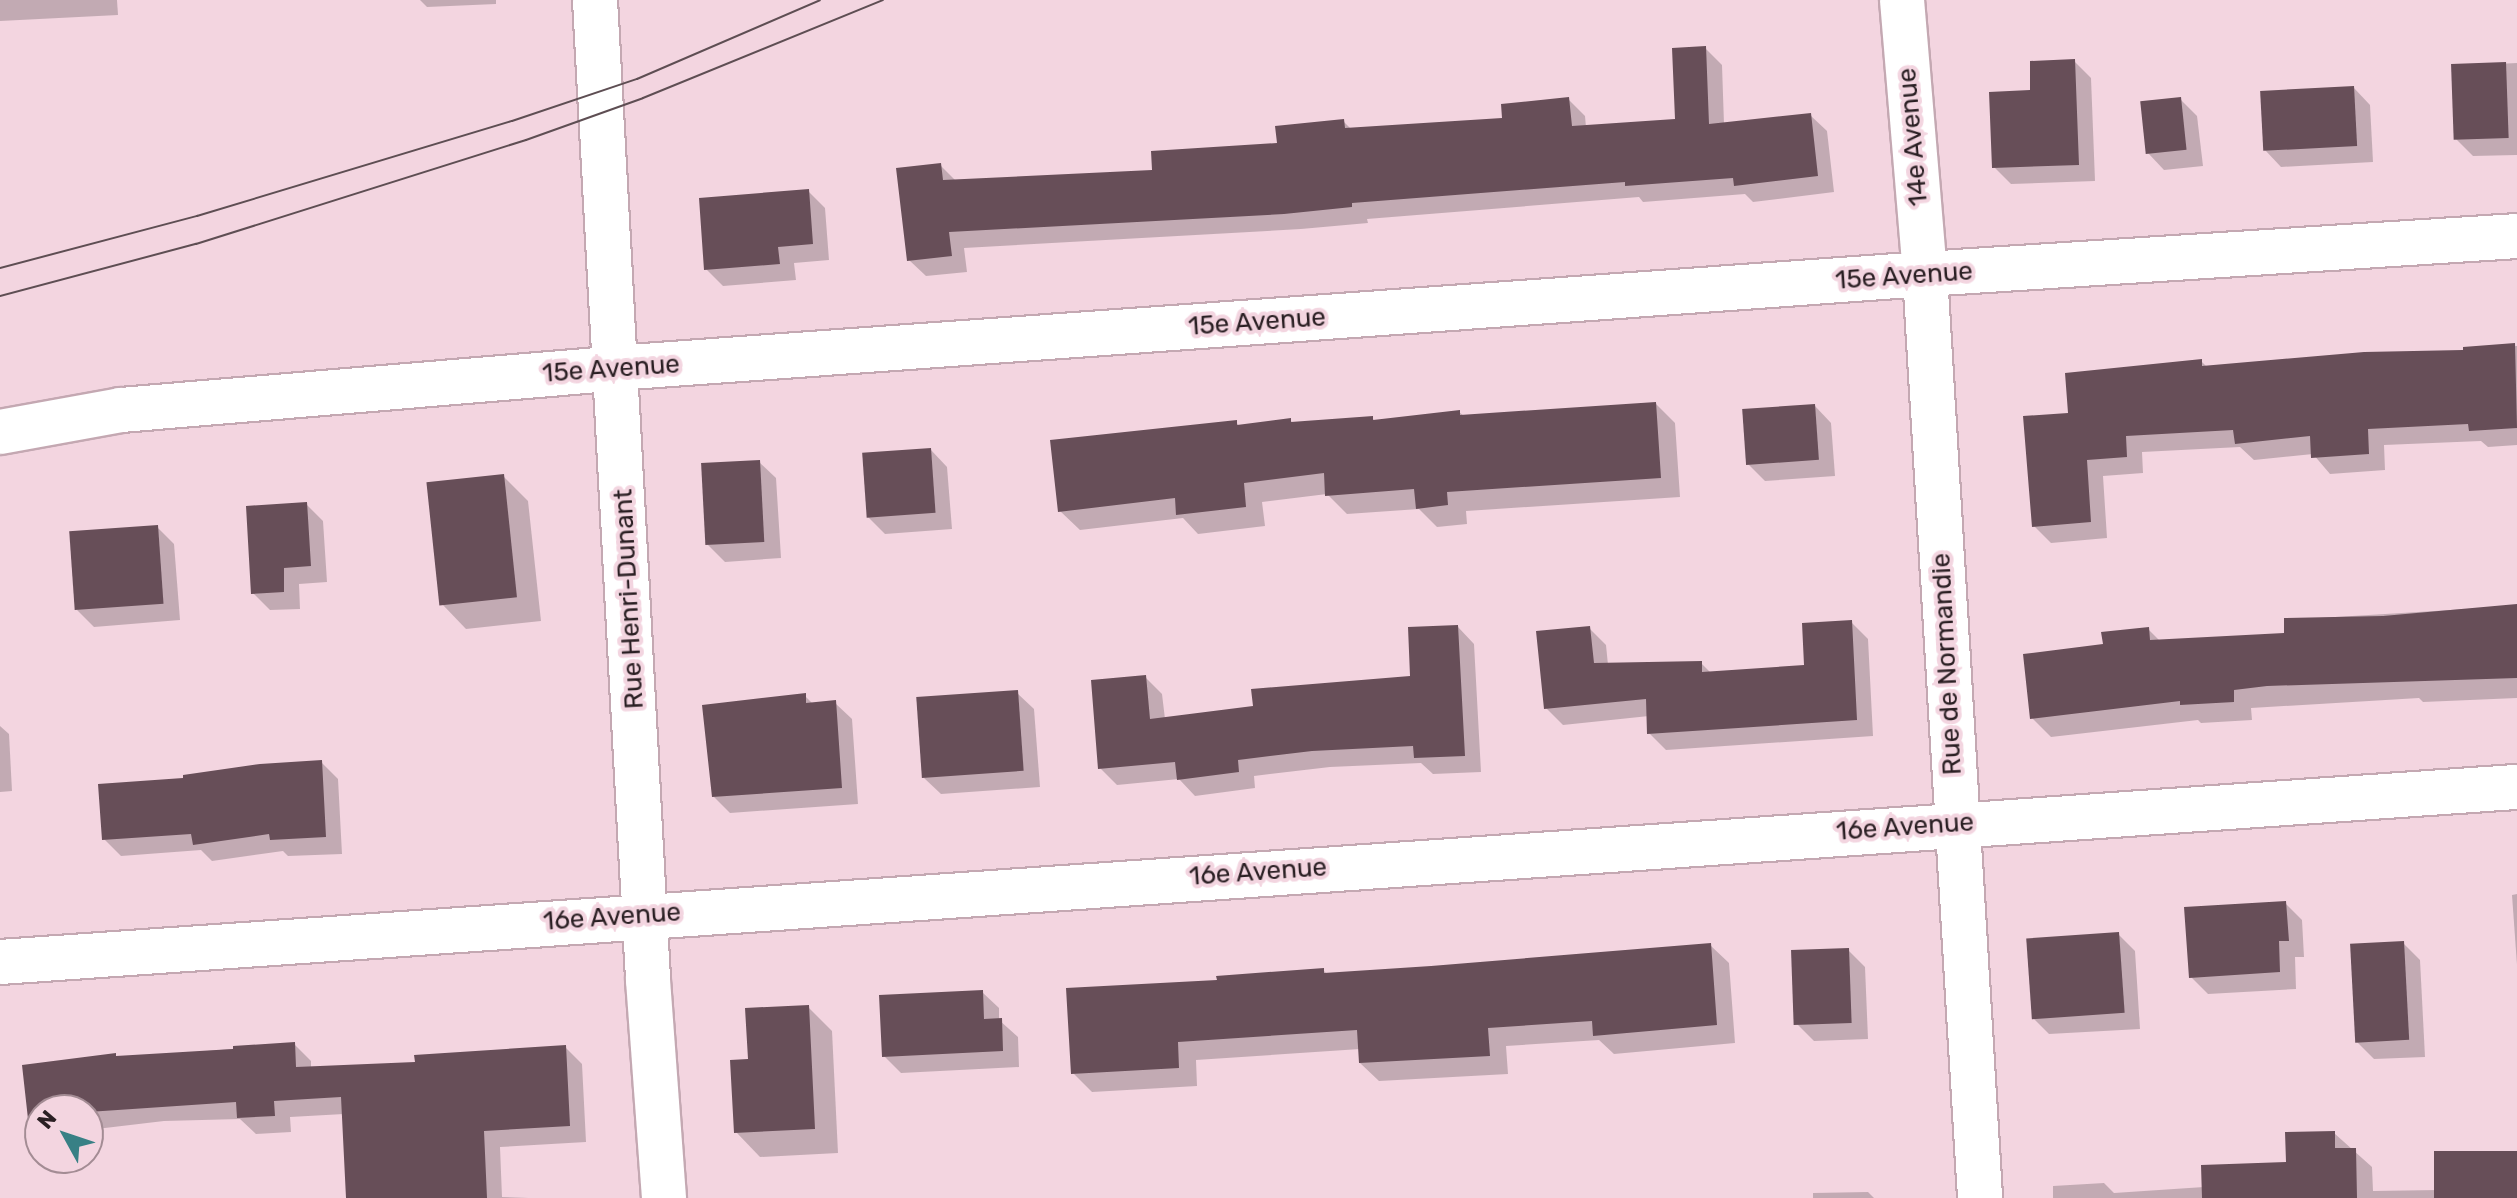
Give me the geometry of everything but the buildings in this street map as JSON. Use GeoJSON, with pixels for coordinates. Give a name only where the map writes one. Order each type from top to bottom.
{"type":"FeatureCollection","features":[{"type":"Feature","properties":{"kind":"street","name":"Rue Henri-Dunant"},"geometry":{"type":"LineString","coordinates":[[595,0],[645,916],[664,1198]]}},
{"type":"Feature","properties":{"kind":"street","name":"14e Avenue"},"geometry":{"type":"LineString","coordinates":[[1902,0],[1925,274]]}},
{"type":"Feature","properties":{"kind":"street","name":"15e Avenue"},"geometry":{"type":"LineString","coordinates":[[0,432],[121,410],[616,368],[1925,274],[2517,236]]}},
{"type":"Feature","properties":{"kind":"street","name":"Rue de Normandie"},"geometry":{"type":"LineString","coordinates":[[1925,274],[1980,1198]]}},
{"type":"Feature","properties":{"kind":"street","name":"16e Avenue"},"geometry":{"type":"LineString","coordinates":[[0,962],[2517,787]]}},
{"type":"Feature","properties":{"kind":"tram line"},"geometry":{"type":"LineString","coordinates":[[0,268],[197,216],[512,121],[637,79],[820,0]]}},
{"type":"Feature","properties":{"kind":"tram line"},"geometry":{"type":"LineString","coordinates":[[0,296],[196,244],[526,140],[643,98],[883,0]]}}]}
